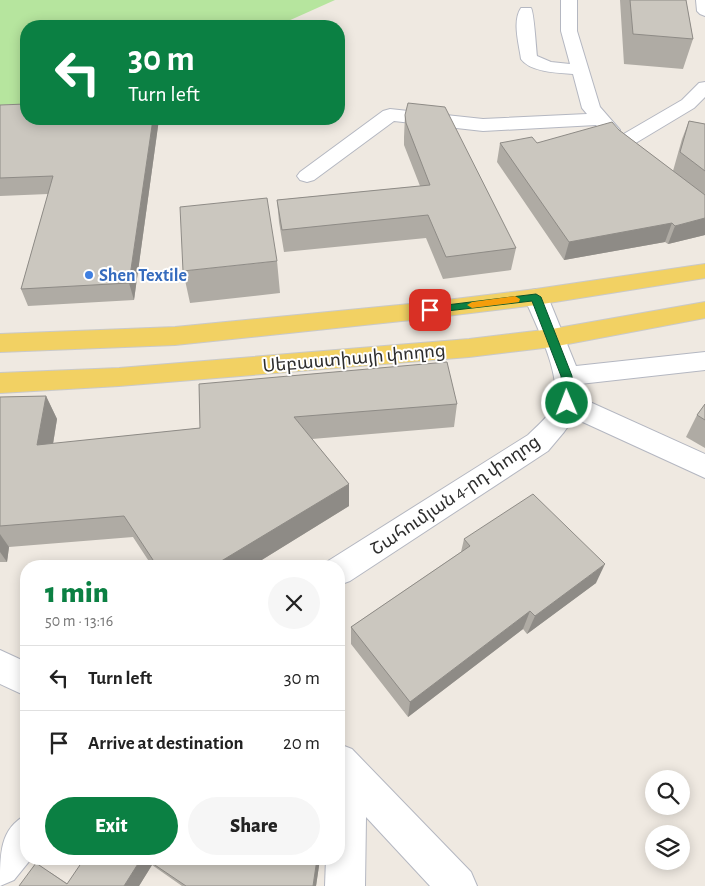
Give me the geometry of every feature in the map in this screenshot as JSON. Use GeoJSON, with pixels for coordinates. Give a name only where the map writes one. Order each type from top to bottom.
{"type":"FeatureCollection","features":[{"type":"Feature","properties":{"kind":"main road"},"geometry":{"type":"LineString","coordinates":[[0,343],[175,336],[430,310],[536,297],[705,271]]}},
{"type":"Feature","properties":{"kind":"main road","name":"Սեբաստիայի փողոց"},"geometry":{"type":"LineString","coordinates":[[0,383],[119,377],[338,360],[552,338],[705,310]]}},
{"type":"Feature","properties":{"kind":"street"},"geometry":{"type":"LineString","coordinates":[[568,0],[569,31],[591,108],[622,143],[637,155]]}},
{"type":"Feature","properties":{"kind":"street"},"geometry":{"type":"LineString","coordinates":[[704,0],[705,11]]}},
{"type":"Feature","properties":{"kind":"street"},"geometry":{"type":"LineString","coordinates":[[526,11],[525,22],[530,59],[548,67],[580,70]]}},
{"type":"Feature","properties":{"kind":"street"},"geometry":{"type":"LineString","coordinates":[[622,143],[688,104],[705,87]]}},
{"type":"Feature","properties":{"kind":"street"},"geometry":{"type":"LineString","coordinates":[[307,176],[390,115],[483,125],[601,119]]}},
{"type":"Feature","properties":{"kind":"street"},"geometry":{"type":"LineString","coordinates":[[536,297],[567,376],[567,403],[705,467]]}},
{"type":"Feature","properties":{"kind":"street"},"geometry":{"type":"LineString","coordinates":[[567,376],[705,361]]}},
{"type":"Feature","properties":{"kind":"street","name":"Շահումյան 4-րդ փողոց"},"geometry":{"type":"LineString","coordinates":[[345,567],[538,443],[560,418],[567,403]]}},
{"type":"Feature","properties":{"kind":"street"},"geometry":{"type":"LineString","coordinates":[[0,666],[20,676]]}},
{"type":"Feature","properties":{"kind":"street"},"geometry":{"type":"LineString","coordinates":[[345,769],[457,886]]}},
{"type":"Feature","properties":{"kind":"street"},"geometry":{"type":"LineString","coordinates":[[0,866],[20,841]]}},
{"type":"Feature","properties":{"kind":"street"},"geometry":{"type":"LineString","coordinates":[[345,865],[345,886]]}},
{"type":"Feature","properties":{"kind":"green space"},"geometry":{"type":"Polygon","coordinates":[[[0,0],[335,0],[290,20],[20,20],[20,106],[0,110],[0,0]]]}},
{"type":"Feature","properties":{"kind":"building"},"geometry":{"type":"Polygon","coordinates":[[[630,0],[686,0],[693,39],[633,34],[630,0]]]}},
{"type":"Feature","properties":{"kind":"building"},"geometry":{"type":"Polygon","coordinates":[[[408,103],[445,107],[516,248],[446,257],[428,215],[282,230],[277,200],[430,185],[406,123],[405,115],[408,103]]]}},
{"type":"Feature","properties":{"kind":"building"},"geometry":{"type":"Polygon","coordinates":[[[20,104],[20,125],[152,125],[129,283],[21,289],[53,176],[0,178],[0,105],[20,104]]]}},
{"type":"Feature","properties":{"kind":"building"},"geometry":{"type":"Polygon","coordinates":[[[689,121],[705,124],[705,171],[680,152],[689,121]]]}},
{"type":"Feature","properties":{"kind":"building"},"geometry":{"type":"Polygon","coordinates":[[[612,122],[619,130],[705,195],[705,218],[675,226],[672,223],[569,242],[500,143],[532,137],[537,143],[612,122]]]}},
{"type":"Feature","properties":{"kind":"building"},"geometry":{"type":"Polygon","coordinates":[[[267,198],[277,261],[183,271],[180,207],[267,198]]]}},
{"type":"Feature","properties":{"kind":"building"},"geometry":{"type":"Polygon","coordinates":[[[447,362],[457,404],[294,417],[349,484],[223,560],[153,560],[124,516],[0,526],[0,397],[46,396],[37,445],[200,428],[199,384],[447,362]]]}},
{"type":"Feature","properties":{"kind":"building"},"geometry":{"type":"Polygon","coordinates":[[[705,404],[705,420],[697,415],[705,404]]]}},
{"type":"Feature","properties":{"kind":"building"},"geometry":{"type":"Polygon","coordinates":[[[533,494],[605,564],[535,616],[530,611],[410,702],[351,627],[470,546],[464,539],[533,494]]]}},
{"type":"Feature","properties":{"kind":"building"},"geometry":{"type":"Polygon","coordinates":[[[35,865],[39,865],[67,884],[80,865],[137,865],[124,886],[19,886],[35,865]]]}},
{"type":"Feature","properties":{"kind":"building"},"geometry":{"type":"Polygon","coordinates":[[[155,865],[316,865],[313,886],[186,886],[155,865]]]}},
{"type":"Feature","properties":{"kind":"slow traffic"},"geometry":{"type":"LineString","coordinates":[[472,305],[515,299]]}},
{"type":"Feature","properties":{"kind":"place","name":"Shen Textile"},"geometry":{"type":"Point","coordinates":[89,275]}},
{"type":"Feature","properties":{"kind":"route"},"geometry":{"type":"LineString","coordinates":[[430,310],[536,297],[567,376],[567,403]]}}]}
